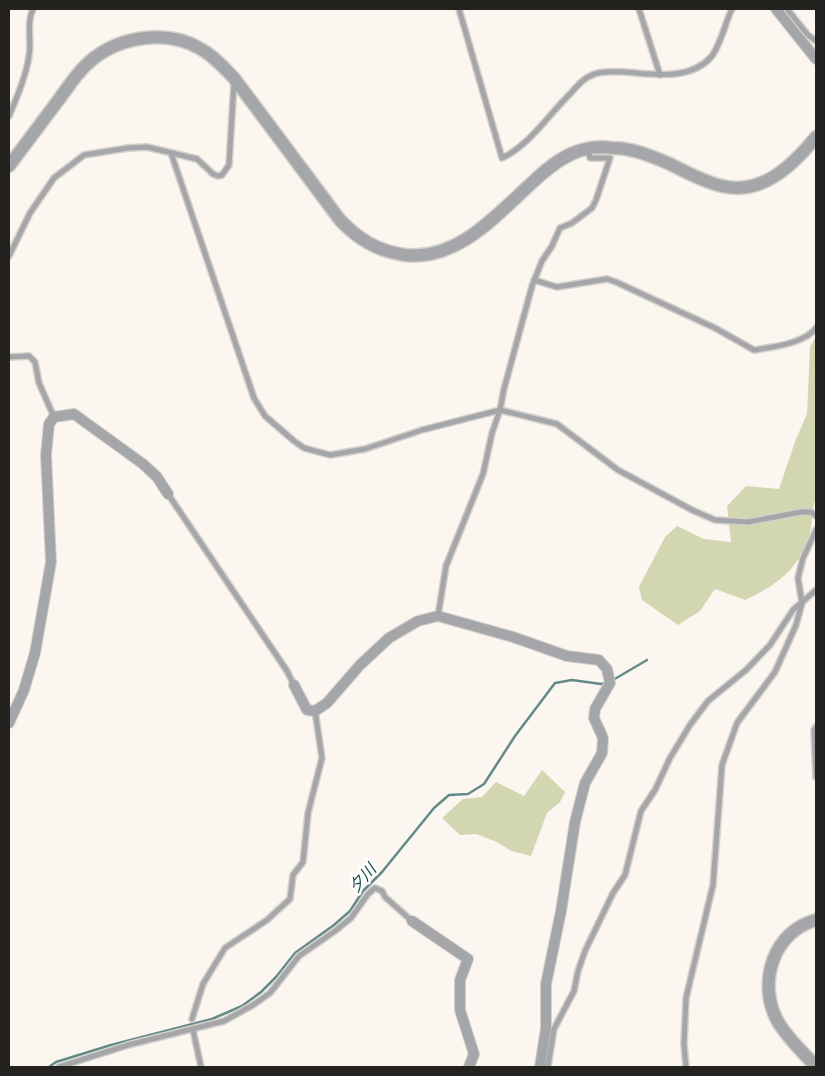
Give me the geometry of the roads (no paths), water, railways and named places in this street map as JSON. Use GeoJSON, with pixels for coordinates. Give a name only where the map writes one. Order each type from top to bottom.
{"type":"FeatureCollection","features":[{"type":"Feature","properties":{"kind":"street"},"geometry":{"type":"LineString","coordinates":[[776,9],[816,59]]}},
{"type":"Feature","properties":{"kind":"street"},"geometry":{"type":"LineString","coordinates":[[9,166],[79,73],[93,59],[107,49],[123,42],[155,37],[179,40],[199,48],[217,61],[234,78],[351,232],[364,242],[397,254],[414,256],[429,254],[447,249],[463,241],[477,232],[550,166],[564,158],[588,149],[618,148],[636,151],[706,181],[728,187],[746,188],[761,184],[787,168],[816,137]]}},
{"type":"Feature","properties":{"kind":"street"},"geometry":{"type":"LineString","coordinates":[[9,723],[24,690],[35,653],[51,562],[46,456],[49,424],[54,417],[74,414],[143,464],[157,477],[168,494]]}},
{"type":"Feature","properties":{"kind":"street"},"geometry":{"type":"LineString","coordinates":[[294,685],[307,710],[315,711],[327,703],[360,665],[388,638],[418,621],[438,616],[513,637],[567,656],[599,660],[607,669],[610,683],[595,709],[594,718],[603,738],[602,753],[584,783],[575,822],[561,911],[546,984],[546,1028],[541,1067]]}},
{"type":"Feature","properties":{"kind":"street"},"geometry":{"type":"LineString","coordinates":[[816,920],[798,928],[786,939],[774,956],[769,975],[768,997],[777,1020],[816,1067]]}},
{"type":"Feature","properties":{"kind":"street"},"geometry":{"type":"LineString","coordinates":[[412,921],[468,959],[460,980],[460,1010],[474,1054],[470,1067]]}},
{"type":"Feature","properties":{"kind":"lane"},"geometry":{"type":"LineString","coordinates":[[9,116],[29,57],[31,42],[29,24],[33,9]]}},
{"type":"Feature","properties":{"kind":"lane"},"geometry":{"type":"LineString","coordinates":[[459,9],[502,158],[514,152],[586,78],[605,71],[660,75],[690,72],[700,67],[712,57],[719,45],[725,23],[732,9]]}},
{"type":"Feature","properties":{"kind":"lane"},"geometry":{"type":"LineString","coordinates":[[639,9],[660,75]]}},
{"type":"Feature","properties":{"kind":"lane"},"geometry":{"type":"LineString","coordinates":[[787,9],[808,35],[816,41]]}},
{"type":"Feature","properties":{"kind":"lane"},"geometry":{"type":"LineString","coordinates":[[9,256],[30,213],[54,178],[84,155],[147,147],[198,159],[212,174],[222,175],[229,165],[234,78]]}},
{"type":"Feature","properties":{"kind":"lane"},"geometry":{"type":"LineString","coordinates":[[438,616],[446,566],[483,474],[492,433],[500,410],[534,280],[560,228],[572,224],[592,208],[610,158],[590,158],[588,149]]}},
{"type":"Feature","properties":{"kind":"lane"},"geometry":{"type":"LineString","coordinates":[[171,153],[254,398],[266,416],[282,432],[304,448],[330,455],[365,449],[422,430],[500,410],[557,424],[618,470],[692,510],[715,520],[748,522],[801,512],[811,512],[816,516]]}},
{"type":"Feature","properties":{"kind":"lane"},"geometry":{"type":"LineString","coordinates":[[534,280],[557,287],[607,280],[616,282],[715,328],[754,350],[781,345],[808,336],[816,328]]}},
{"type":"Feature","properties":{"kind":"lane"},"geometry":{"type":"LineString","coordinates":[[9,357],[29,356],[35,362],[38,383],[54,417]]}},
{"type":"Feature","properties":{"kind":"lane"},"geometry":{"type":"LineString","coordinates":[[168,494],[287,671],[294,685]]}},
{"type":"Feature","properties":{"kind":"lane"},"geometry":{"type":"LineString","coordinates":[[686,1067],[684,1044],[686,998],[713,885],[722,766],[737,723],[775,672],[796,625],[802,603],[798,578],[803,558],[816,530]]}},
{"type":"Feature","properties":{"kind":"lane"},"geometry":{"type":"LineString","coordinates":[[541,1067],[548,1066],[554,1029],[574,991],[585,951],[613,893],[625,875],[641,811],[655,790],[670,758],[690,725],[708,702],[746,670],[770,645],[793,610],[816,590]]}},
{"type":"Feature","properties":{"kind":"lane"},"geometry":{"type":"LineString","coordinates":[[192,1019],[203,984],[224,948],[267,920],[290,899],[293,875],[303,862],[308,813],[322,758],[315,711]]}},
{"type":"Feature","properties":{"kind":"lane"},"geometry":{"type":"LineString","coordinates":[[816,727],[814,730],[816,777]]}},
{"type":"Feature","properties":{"kind":"lane"},"geometry":{"type":"LineString","coordinates":[[59,1067],[128,1046],[224,1022],[270,993],[299,956],[351,918],[368,894],[375,888],[382,890],[385,897],[412,921]]}},
{"type":"Feature","properties":{"kind":"lane"},"geometry":{"type":"LineString","coordinates":[[193,1030],[201,1067]]}},
{"type":"Feature","properties":{"kind":"waterway","name":"夕川"},"geometry":{"type":"LineString","coordinates":[[613,680],[647,660]]}},
{"type":"Feature","properties":{"kind":"waterway","name":"夕川"},"geometry":{"type":"LineString","coordinates":[[49,1067],[56,1062],[111,1045],[212,1019],[242,1006],[261,992],[295,953],[350,911],[363,891],[382,872],[434,808],[449,795],[468,794],[484,784],[515,736],[555,683],[572,680],[606,683]]}}]}
